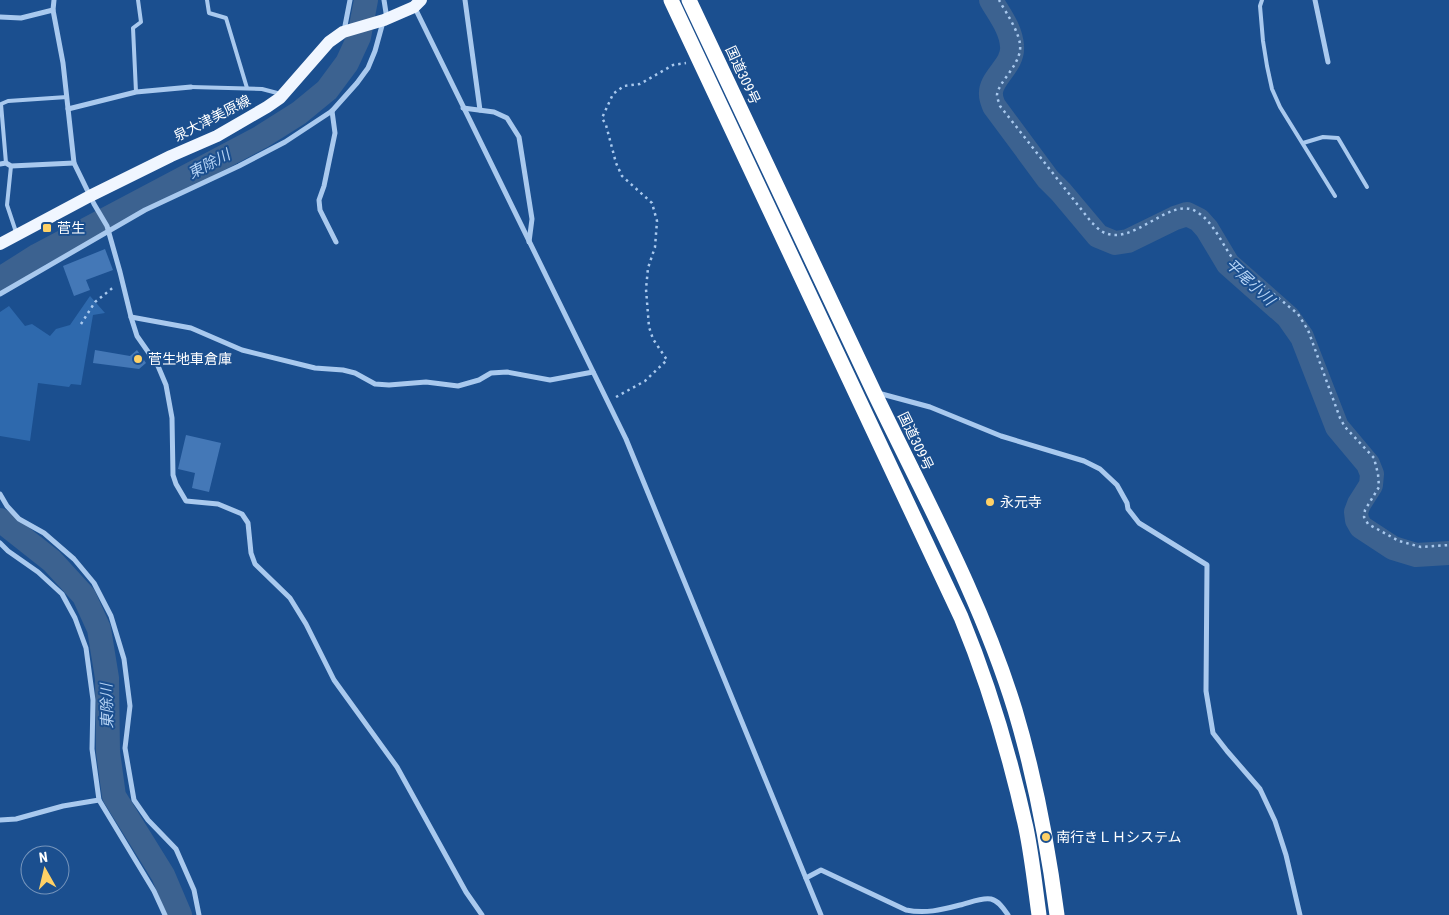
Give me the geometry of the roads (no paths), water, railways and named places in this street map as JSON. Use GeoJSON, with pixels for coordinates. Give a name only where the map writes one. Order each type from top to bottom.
{"type":"FeatureCollection","features":[{"type":"Feature","properties":{"kind":"highway"},"geometry":{"type":"LineString","coordinates":[[672,0],[860,399],[961,617],[978,658],[1002,730],[1015,781],[1029,846],[1040,915]]}},
{"type":"Feature","properties":{"kind":"highway","name":"国道309号"},"geometry":{"type":"LineString","coordinates":[[689,0],[961,572],[987,634],[1015,710],[1030,766],[1043,822],[1058,915]]}},
{"type":"Feature","properties":{"kind":"main road","name":"泉大津美原線"},"geometry":{"type":"LineString","coordinates":[[0,244],[92,200],[171,156],[217,136],[267,107],[284,94],[330,42],[346,31],[382,20],[418,3]]}},
{"type":"Feature","properties":{"kind":"street"},"geometry":{"type":"LineString","coordinates":[[54,0],[53,10],[63,63],[74,163],[107,229],[137,336],[158,366],[166,385],[172,418],[173,474],[176,484],[186,501],[218,504],[242,514],[248,523],[251,553],[255,564],[290,598],[306,624],[334,680],[397,767],[466,892],[482,915]]}},
{"type":"Feature","properties":{"kind":"street"},"geometry":{"type":"LineString","coordinates":[[346,31],[350,0]]}},
{"type":"Feature","properties":{"kind":"street"},"geometry":{"type":"LineString","coordinates":[[0,294],[107,229],[285,142],[332,111],[368,68],[375,52],[384,0]]}},
{"type":"Feature","properties":{"kind":"street"},"geometry":{"type":"LineString","coordinates":[[465,0],[480,110]]}},
{"type":"Feature","properties":{"kind":"street"},"geometry":{"type":"LineString","coordinates":[[1315,0],[1328,62]]}},
{"type":"Feature","properties":{"kind":"street"},"geometry":{"type":"LineString","coordinates":[[418,3],[463,108],[626,439],[821,915]]}},
{"type":"Feature","properties":{"kind":"street"},"geometry":{"type":"LineString","coordinates":[[0,17],[21,18],[53,10]]}},
{"type":"Feature","properties":{"kind":"street"},"geometry":{"type":"LineString","coordinates":[[68,109],[136,92],[191,87]]}},
{"type":"Feature","properties":{"kind":"street"},"geometry":{"type":"LineString","coordinates":[[463,108],[494,112],[507,118],[519,137],[532,219],[529,242]]}},
{"type":"Feature","properties":{"kind":"street"},"geometry":{"type":"LineString","coordinates":[[332,111],[335,133],[324,186],[319,200],[320,210],[336,242]]}},
{"type":"Feature","properties":{"kind":"street"},"geometry":{"type":"LineString","coordinates":[[5,164],[74,163]]}},
{"type":"Feature","properties":{"kind":"street"},"geometry":{"type":"LineString","coordinates":[[131,317],[190,328],[242,350],[315,368],[355,373],[375,384],[389,385],[426,382],[458,386],[479,380],[491,373],[507,372],[550,380],[593,372]]}},
{"type":"Feature","properties":{"kind":"street"},"geometry":{"type":"LineString","coordinates":[[860,399],[875,393],[930,407],[1001,436],[1084,461],[1100,469],[1117,485],[1127,503],[1128,509],[1139,523],[1207,565],[1206,691],[1214,733],[1227,752],[1260,789],[1275,821],[1286,855],[1300,915]]}},
{"type":"Feature","properties":{"kind":"street"},"geometry":{"type":"LineString","coordinates":[[0,494],[19,519],[44,534],[74,559],[94,583],[111,616],[124,659],[130,706],[125,748],[134,800],[148,820],[176,849],[194,890],[199,915]]}},
{"type":"Feature","properties":{"kind":"street"},"geometry":{"type":"LineString","coordinates":[[0,542],[8,551],[38,572],[62,594],[75,618],[86,648],[93,700],[92,750],[99,800],[154,890],[165,915]]}},
{"type":"Feature","properties":{"kind":"street"},"geometry":{"type":"LineString","coordinates":[[0,820],[16,819],[63,806],[99,800]]}},
{"type":"Feature","properties":{"kind":"street"},"geometry":{"type":"LineString","coordinates":[[806,878],[821,870],[906,910],[920,913],[992,899],[1002,905],[1008,915]]}},
{"type":"Feature","properties":{"kind":"lane"},"geometry":{"type":"LineString","coordinates":[[136,92],[133,28],[141,22],[138,0]]}},
{"type":"Feature","properties":{"kind":"lane"},"geometry":{"type":"LineString","coordinates":[[207,0],[209,13],[226,18],[247,88]]}},
{"type":"Feature","properties":{"kind":"lane"},"geometry":{"type":"LineString","coordinates":[[1262,0],[1260,6],[1263,41],[1272,89],[1280,107],[1336,196]]}},
{"type":"Feature","properties":{"kind":"lane"},"geometry":{"type":"LineString","coordinates":[[191,87],[262,89],[284,94]]}},
{"type":"Feature","properties":{"kind":"lane"},"geometry":{"type":"LineString","coordinates":[[17,235],[7,205],[1,104],[8,101],[67,97]]}},
{"type":"Feature","properties":{"kind":"lane"},"geometry":{"type":"LineString","coordinates":[[1303,143],[1323,137],[1338,138],[1367,187]]}},
{"type":"Feature","properties":{"kind":"waterway","name":"東除川"},"geometry":{"type":"LineString","coordinates":[[0,279],[38,255],[261,137],[299,113],[327,90],[347,63],[359,37],[366,0]]}},
{"type":"Feature","properties":{"kind":"waterway","name":"平尾小川"},"geometry":{"type":"LineString","coordinates":[[991,0],[1007,28],[1012,46],[1009,60],[991,89],[992,101],[1048,179],[1098,236],[1115,243],[1128,241],[1187,214],[1199,220],[1207,229],[1228,264],[1288,317],[1302,337],[1337,427],[1368,464],[1372,474],[1371,485],[1356,512],[1357,520],[1361,527],[1393,548],[1416,555],[1449,553]]}},
{"type":"Feature","properties":{"kind":"waterway","name":"東除川"},"geometry":{"type":"LineString","coordinates":[[0,520],[52,561],[84,596],[99,629],[107,678],[108,752],[114,796],[163,875],[180,915]]}},
{"type":"Feature","properties":{"kind":"place","name":"菅生"},"geometry":{"type":"Point","coordinates":[47,228]}},
{"type":"Feature","properties":{"kind":"place","name":"菅生地車倉庫"},"geometry":{"type":"Point","coordinates":[138,359]}},
{"type":"Feature","properties":{"kind":"place","name":"永元寺"},"geometry":{"type":"Point","coordinates":[990,502]}},
{"type":"Feature","properties":{"kind":"place","name":"南行きＬＨシステム"},"geometry":{"type":"Point","coordinates":[1046,837]}}]}
